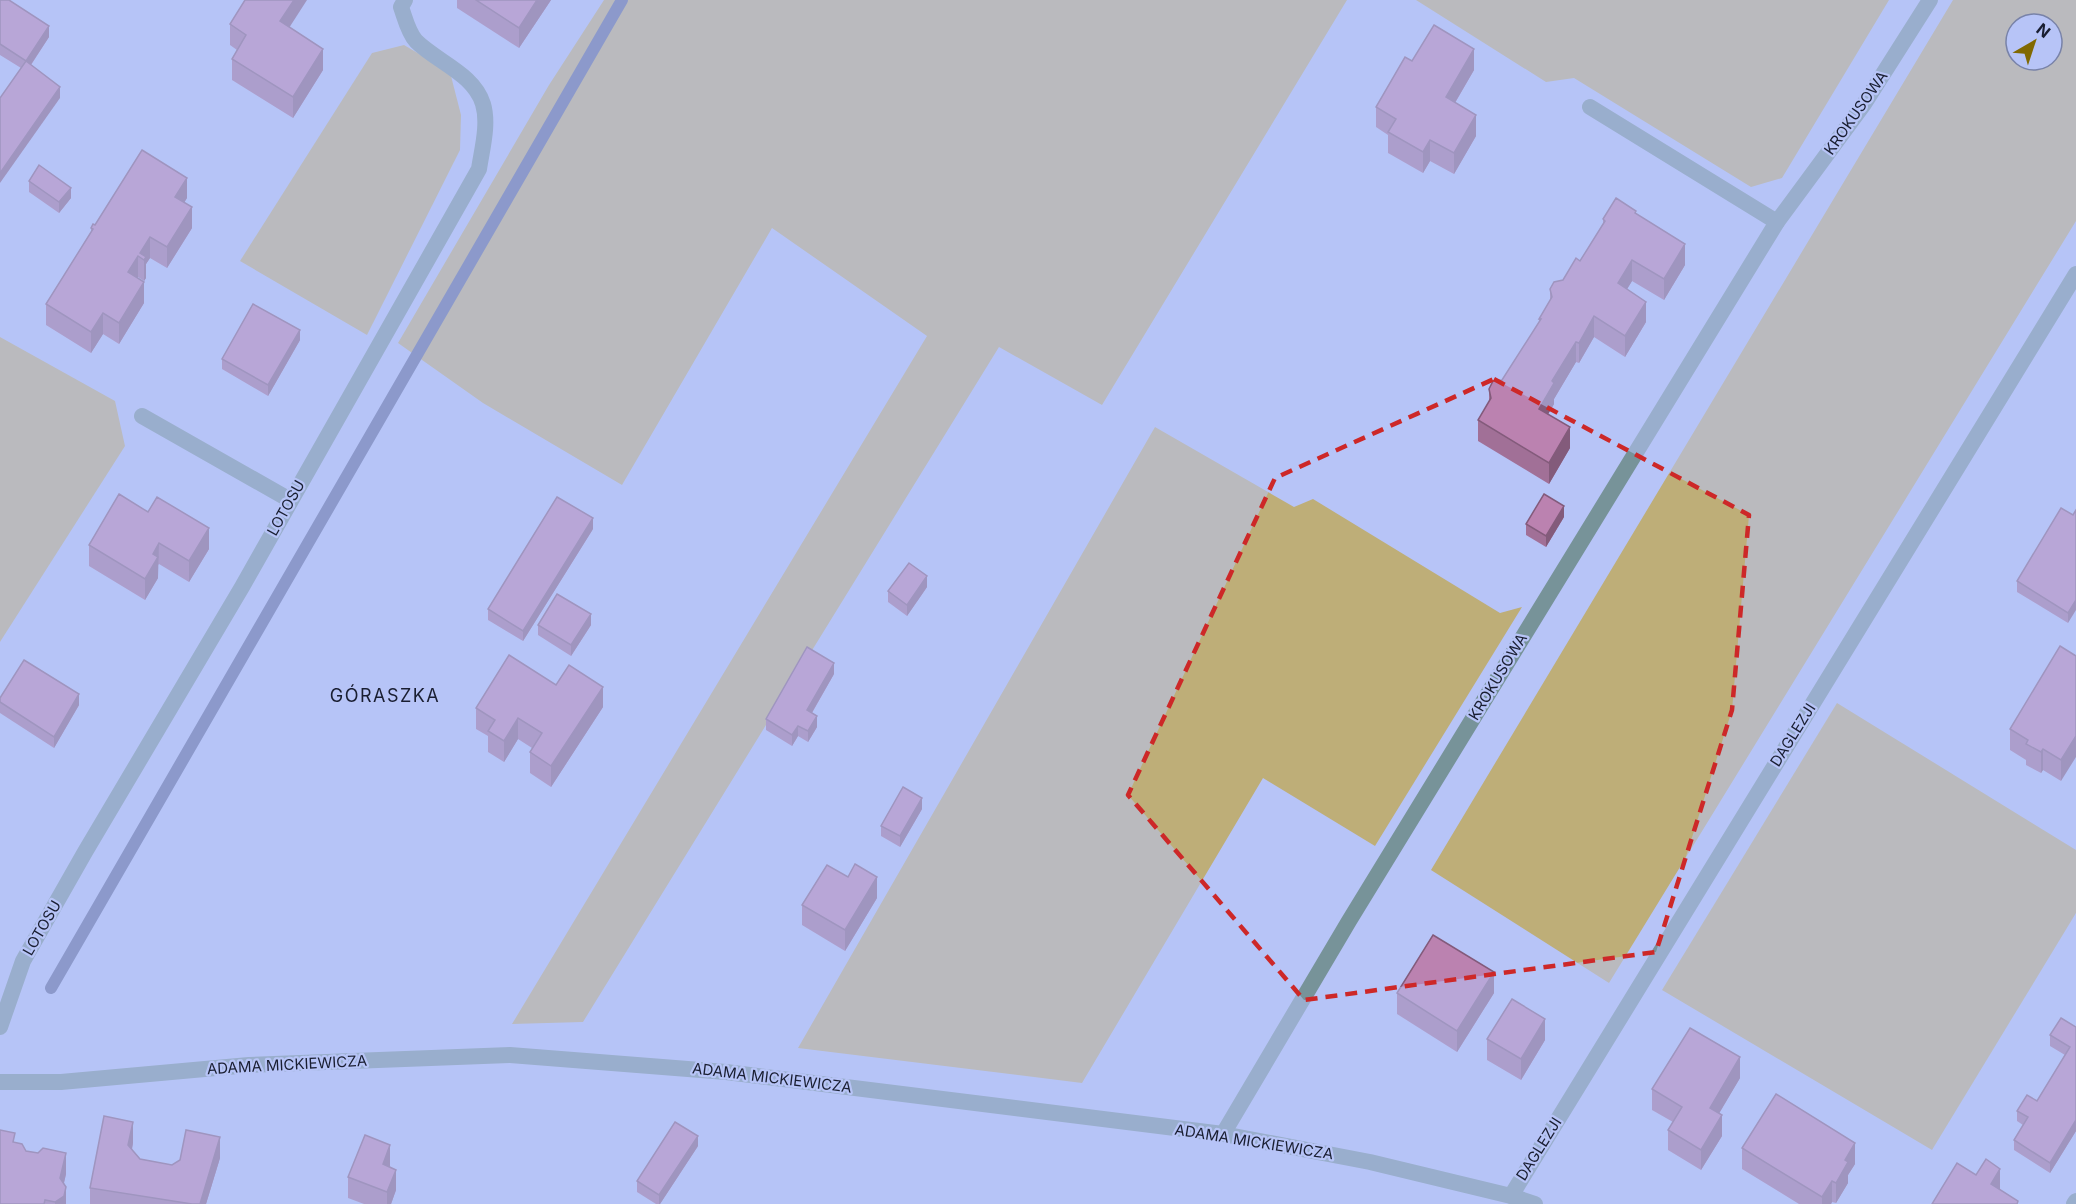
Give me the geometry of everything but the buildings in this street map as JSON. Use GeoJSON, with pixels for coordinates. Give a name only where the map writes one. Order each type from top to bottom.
{"type":"FeatureCollection","features":[{"type":"Feature","properties":{"kind":"street","name":"LOTOSU"},"geometry":{"type":"LineString","coordinates":[[0,1027],[23,961],[242,587],[479,169],[486,120],[483,103],[472,84],[415,40],[401,7],[405,0]]}},
{"type":"Feature","properties":{"kind":"street","name":"KROKUSOWA"},"geometry":{"type":"LineString","coordinates":[[1223,1134],[1349,921],[1777,222],[1864,104],[1930,0]]}},
{"type":"Feature","properties":{"kind":"street"},"geometry":{"type":"LineString","coordinates":[[1590,107],[1777,222]]}},
{"type":"Feature","properties":{"kind":"street","name":"DAGLEZJI"},"geometry":{"type":"LineString","coordinates":[[1511,1196],[2076,274]]}},
{"type":"Feature","properties":{"kind":"street"},"geometry":{"type":"LineString","coordinates":[[142,416],[290,500]]}},
{"type":"Feature","properties":{"kind":"street","name":"ADAMA MICKIEWICZA"},"geometry":{"type":"LineString","coordinates":[[0,1082],[61,1082],[249,1065],[510,1055],[726,1072],[1223,1134],[1370,1162],[1511,1196],[1535,1204]]}},
{"type":"Feature","properties":{"kind":"highlighted area"},"geometry":{"type":"Polygon","coordinates":[[[1494,379],[1749,515],[1732,710],[1656,952],[1304,1000],[1128,795],[1275,478],[1494,379]]]}},
{"type":"Feature","properties":{"kind":"shaded area"},"geometry":{"type":"Polygon","coordinates":[[[604,0],[1347,0],[1102,405],[999,347],[583,1022],[512,1024],[927,336],[772,228],[622,485],[483,403],[398,343],[549,85],[604,0]]]}},
{"type":"Feature","properties":{"kind":"shaded area"},"geometry":{"type":"Polygon","coordinates":[[[1416,0],[1889,0],[1782,178],[1751,187],[1574,78],[1546,82],[1416,0]]]}},
{"type":"Feature","properties":{"kind":"shaded area"},"geometry":{"type":"Polygon","coordinates":[[[1953,0],[2076,0],[2076,221],[1609,983],[1431,870],[1953,0]]]}},
{"type":"Feature","properties":{"kind":"shaded area"},"geometry":{"type":"Polygon","coordinates":[[[404,45],[450,72],[461,115],[460,150],[367,335],[240,261],[372,53],[404,45]]]}},
{"type":"Feature","properties":{"kind":"shaded area"},"geometry":{"type":"Polygon","coordinates":[[[0,337],[115,401],[125,446],[0,642],[0,337]]]}},
{"type":"Feature","properties":{"kind":"shaded area"},"geometry":{"type":"Polygon","coordinates":[[[1155,427],[1294,507],[1313,499],[1500,613],[1522,607],[1375,846],[1263,778],[1082,1083],[798,1048],[1155,427]]]}},
{"type":"Feature","properties":{"kind":"shaded area"},"geometry":{"type":"Polygon","coordinates":[[[1837,703],[2076,850],[2076,913],[1932,1150],[1662,990],[1837,703]]]}},
{"type":"Feature","properties":{"kind":"waterway"},"geometry":{"type":"LineString","coordinates":[[51,988],[622,0]]}},
{"type":"Feature","properties":{"kind":"district","name":"GÓRASZKA"},"geometry":{"type":"Point","coordinates":[385,696]}}]}
